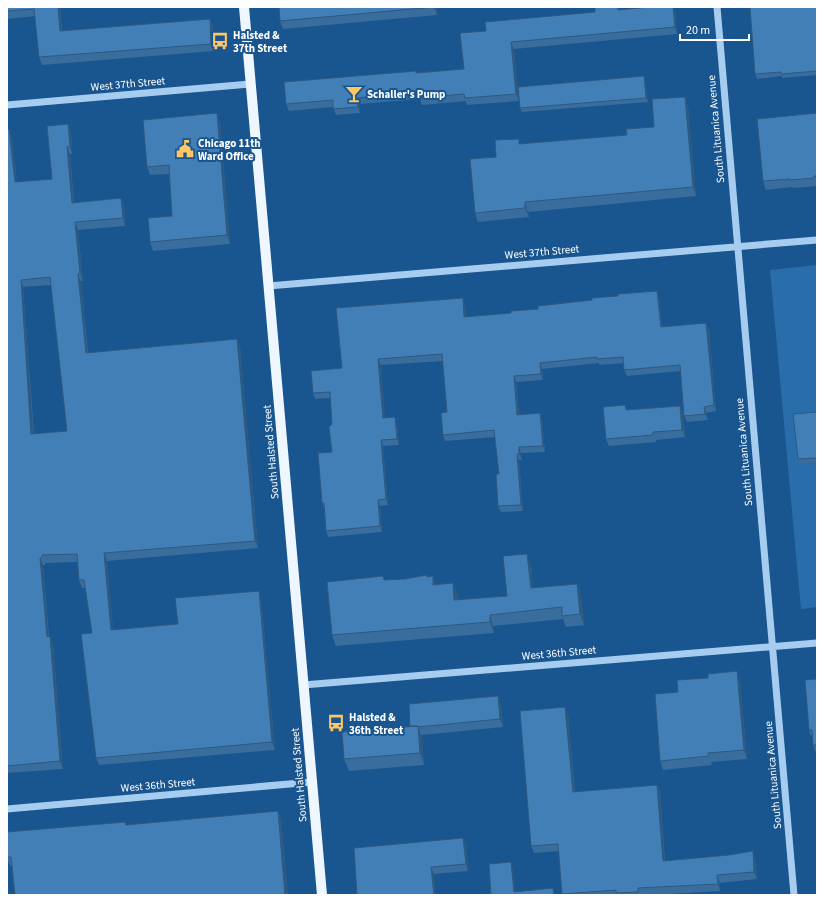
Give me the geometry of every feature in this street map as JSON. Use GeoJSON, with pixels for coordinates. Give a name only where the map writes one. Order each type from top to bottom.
{"type":"FeatureCollection","features":[{"type":"Feature","properties":{"kind":"main road","name":"South Halsted Street"},"geometry":{"type":"LineString","coordinates":[[244,7],[322,895]]}},
{"type":"Feature","properties":{"kind":"street","name":"South Lituanica Avenue"},"geometry":{"type":"LineString","coordinates":[[716,7],[794,895]]}},
{"type":"Feature","properties":{"kind":"street","name":"West 37th Street"},"geometry":{"type":"LineString","coordinates":[[7,105],[250,84]]}},
{"type":"Feature","properties":{"kind":"street","name":"West 37th Street"},"geometry":{"type":"LineString","coordinates":[[268,286],[817,240]]}},
{"type":"Feature","properties":{"kind":"street","name":"West 36th Street"},"geometry":{"type":"LineString","coordinates":[[303,685],[817,643]]}},
{"type":"Feature","properties":{"kind":"street","name":"West 36th Street"},"geometry":{"type":"LineString","coordinates":[[7,809],[312,782]]}},
{"type":"Feature","properties":{"kind":"shaded area"},"geometry":{"type":"Polygon","coordinates":[[[817,265],[817,607],[801,609],[770,270],[817,265]]]}},
{"type":"Feature","properties":{"kind":"building"},"geometry":{"type":"Polygon","coordinates":[[[7,7],[58,7],[60,31],[210,19],[211,44],[39,57],[34,9],[7,11],[7,7]]]}},
{"type":"Feature","properties":{"kind":"building"},"geometry":{"type":"Polygon","coordinates":[[[279,7],[434,7],[280,21],[279,7]]]}},
{"type":"Feature","properties":{"kind":"building"},"geometry":{"type":"Polygon","coordinates":[[[595,7],[617,7],[618,10],[650,7],[673,7],[675,27],[511,42],[516,94],[465,98],[464,94],[420,98],[419,92],[357,98],[358,107],[333,109],[333,100],[286,104],[284,82],[416,71],[416,73],[464,69],[460,33],[486,31],[485,22],[595,12],[595,7]]]}},
{"type":"Feature","properties":{"kind":"building"},"geometry":{"type":"Polygon","coordinates":[[[750,7],[817,7],[817,71],[781,74],[781,72],[755,74],[750,7]]]}},
{"type":"Feature","properties":{"kind":"building"},"geometry":{"type":"Polygon","coordinates":[[[644,76],[646,98],[520,108],[518,87],[644,76]]]}},
{"type":"Feature","properties":{"kind":"building"},"geometry":{"type":"Polygon","coordinates":[[[685,97],[693,187],[525,202],[525,208],[475,213],[470,159],[496,157],[495,140],[519,139],[519,144],[627,135],[626,129],[654,127],[652,99],[685,97]]]}},
{"type":"Feature","properties":{"kind":"building"},"geometry":{"type":"Polygon","coordinates":[[[217,113],[227,235],[150,242],[148,218],[172,216],[169,165],[147,167],[143,120],[217,113]]]}},
{"type":"Feature","properties":{"kind":"building"},"geometry":{"type":"Polygon","coordinates":[[[817,113],[817,176],[814,176],[814,178],[763,181],[757,119],[817,113]]]}},
{"type":"Feature","properties":{"kind":"building"},"geometry":{"type":"Polygon","coordinates":[[[68,124],[70,146],[67,147],[72,203],[121,198],[123,218],[75,222],[80,273],[78,274],[86,353],[237,339],[255,541],[104,553],[111,630],[178,624],[175,598],[259,591],[272,742],[96,758],[81,634],[92,633],[84,580],[79,580],[77,554],[42,555],[40,558],[47,637],[50,636],[60,761],[7,766],[7,129],[9,129],[15,182],[52,179],[47,126],[68,124]],[[50,277],[21,280],[31,434],[67,431],[50,277]]]}},
{"type":"Feature","properties":{"kind":"building"},"geometry":{"type":"Polygon","coordinates":[[[657,291],[661,327],[706,323],[714,405],[704,407],[705,414],[684,416],[680,365],[624,370],[623,357],[597,359],[597,357],[540,363],[541,374],[514,376],[517,415],[540,413],[543,446],[519,447],[519,454],[517,454],[521,505],[498,506],[496,474],[499,474],[494,430],[443,435],[441,413],[447,412],[442,354],[378,359],[383,418],[395,417],[397,439],[381,440],[386,499],[378,500],[380,526],[326,531],[318,453],[332,452],[329,427],[332,424],[330,392],[313,393],[311,371],[342,368],[336,308],[463,298],[464,317],[511,313],[511,311],[538,309],[538,306],[592,300],[592,298],[618,296],[618,294],[657,291]]]}},
{"type":"Feature","properties":{"kind":"building"},"geometry":{"type":"Polygon","coordinates":[[[625,405],[626,410],[680,406],[682,430],[653,432],[653,435],[606,439],[603,407],[625,405]]]}},
{"type":"Feature","properties":{"kind":"building"},"geometry":{"type":"Polygon","coordinates":[[[817,412],[817,458],[798,459],[793,414],[817,412]]]}},
{"type":"Feature","properties":{"kind":"building"},"geometry":{"type":"Polygon","coordinates":[[[527,554],[531,588],[577,584],[580,614],[562,616],[562,607],[490,615],[490,622],[332,635],[327,582],[383,576],[384,580],[405,579],[427,575],[427,577],[433,576],[433,585],[453,583],[454,600],[507,596],[503,556],[527,554]]]}},
{"type":"Feature","properties":{"kind":"building"},"geometry":{"type":"Polygon","coordinates":[[[737,671],[744,750],[708,753],[709,756],[660,761],[655,694],[678,692],[677,680],[708,678],[708,674],[737,671]]]}},
{"type":"Feature","properties":{"kind":"building"},"geometry":{"type":"Polygon","coordinates":[[[817,679],[817,745],[813,745],[812,730],[809,730],[805,680],[817,679]]]}},
{"type":"Feature","properties":{"kind":"building"},"geometry":{"type":"Polygon","coordinates":[[[498,696],[500,719],[418,727],[410,726],[409,704],[498,696]]]}},
{"type":"Feature","properties":{"kind":"building"},"geometry":{"type":"Polygon","coordinates":[[[565,707],[573,792],[657,785],[663,861],[729,855],[753,851],[754,872],[717,875],[718,884],[638,888],[638,892],[616,893],[616,890],[562,894],[558,844],[531,846],[520,711],[565,707]]]}},
{"type":"Feature","properties":{"kind":"building"},"geometry":{"type":"Polygon","coordinates":[[[418,726],[420,753],[344,759],[342,732],[418,726]]]}},
{"type":"Feature","properties":{"kind":"building"},"geometry":{"type":"Polygon","coordinates":[[[278,811],[285,895],[15,895],[11,857],[7,857],[7,832],[125,822],[126,825],[278,811]]]}},
{"type":"Feature","properties":{"kind":"building"},"geometry":{"type":"Polygon","coordinates":[[[463,838],[466,864],[431,867],[434,895],[357,895],[354,848],[463,838]]]}},
{"type":"Feature","properties":{"kind":"building"},"geometry":{"type":"Polygon","coordinates":[[[511,862],[514,892],[553,888],[554,895],[491,895],[489,864],[511,862]]]}},
{"type":"Feature","properties":{"kind":"place","name":"Halsted & 37th Street"},"geometry":{"type":"Point","coordinates":[220,41]}},
{"type":"Feature","properties":{"kind":"place","name":"Schaller's Pump"},"geometry":{"type":"Point","coordinates":[354,94]}},
{"type":"Feature","properties":{"kind":"place","name":"Chicago 11th Ward Office"},"geometry":{"type":"Point","coordinates":[185,149]}},
{"type":"Feature","properties":{"kind":"place","name":"Halsted & 36th Street"},"geometry":{"type":"Point","coordinates":[336,723]}}]}
